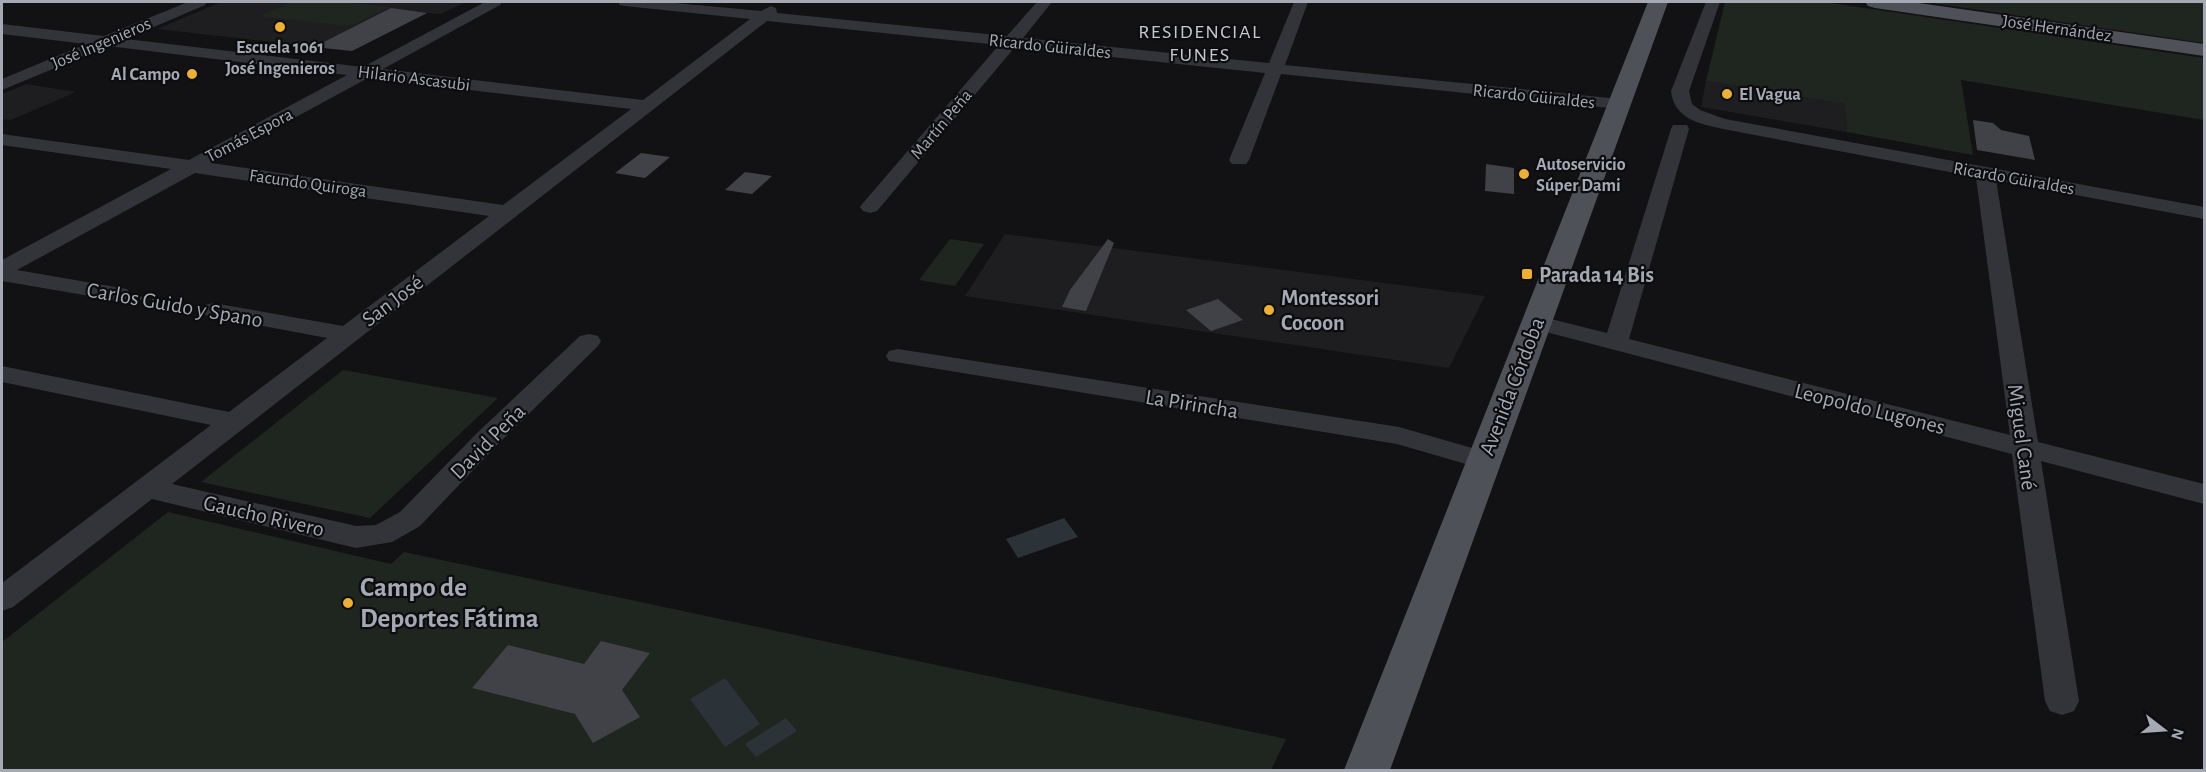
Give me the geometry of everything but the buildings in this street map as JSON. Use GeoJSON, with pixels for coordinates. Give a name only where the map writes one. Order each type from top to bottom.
{"type":"FeatureCollection","features":[{"type":"Feature","properties":{"kind":"main road","name":"Avenida Córdoba"},"geometry":{"type":"LineString","coordinates":[[1367,771],[1658,2]]}},
{"type":"Feature","properties":{"kind":"main road","name":"José Hernández"},"geometry":{"type":"LineString","coordinates":[[1875,2],[2205,50]]}},
{"type":"Feature","properties":{"kind":"street","name":"José Ingenieros"},"geometry":{"type":"LineString","coordinates":[[2,85],[200,2]]}},
{"type":"Feature","properties":{"kind":"street","name":"Tomás Espora"},"geometry":{"type":"LineString","coordinates":[[2,272],[495,2]]}},
{"type":"Feature","properties":{"kind":"street","name":"Ricardo Güiraldes"},"geometry":{"type":"LineString","coordinates":[[625,2],[1619,104]]}},
{"type":"Feature","properties":{"kind":"street","name":"San José"},"geometry":{"type":"LineString","coordinates":[[2,598],[783,2]]}},
{"type":"Feature","properties":{"kind":"street"},"geometry":{"type":"LineString","coordinates":[[1011,41],[1045,2]]}},
{"type":"Feature","properties":{"kind":"street"},"geometry":{"type":"LineString","coordinates":[[1239,160],[1301,2]]}},
{"type":"Feature","properties":{"kind":"street","name":"Ricardo Güiraldes"},"geometry":{"type":"LineString","coordinates":[[1713,2],[1680,91],[1680,101],[1685,108],[1723,124],[2205,213]]}},
{"type":"Feature","properties":{"kind":"street","name":"Hilario Ascasubi"},"geometry":{"type":"LineString","coordinates":[[2,29],[648,106]]}},
{"type":"Feature","properties":{"kind":"street","name":"Martín Peña"},"geometry":{"type":"LineString","coordinates":[[870,207],[1011,41]]}},
{"type":"Feature","properties":{"kind":"street"},"geometry":{"type":"LineString","coordinates":[[1616,343],[1680,129]]}},
{"type":"Feature","properties":{"kind":"street","name":"Facundo Quiroga"},"geometry":{"type":"LineString","coordinates":[[2,139],[508,212]]}},
{"type":"Feature","properties":{"kind":"street","name":"Miguel Cané"},"geometry":{"type":"LineString","coordinates":[[1985,173],[2062,701]]}},
{"type":"Feature","properties":{"kind":"street","name":"Carlos Guido y Spano"},"geometry":{"type":"LineString","coordinates":[[2,272],[119,294]]}},
{"type":"Feature","properties":{"kind":"street","name":"Carlos Guido y Spano"},"geometry":{"type":"LineString","coordinates":[[213,310],[348,334]]}},
{"type":"Feature","properties":{"kind":"street","name":"Leopoldo Lugones"},"geometry":{"type":"LineString","coordinates":[[1535,322],[2205,494]]}},
{"type":"Feature","properties":{"kind":"street","name":"David Peña"},"geometry":{"type":"LineString","coordinates":[[382,535],[410,519],[487,439],[589,341]]}},
{"type":"Feature","properties":{"kind":"street","name":"La Pirincha"},"geometry":{"type":"LineString","coordinates":[[898,356],[1399,436],[1483,460]]}},
{"type":"Feature","properties":{"kind":"street"},"geometry":{"type":"LineString","coordinates":[[2,374],[234,421]]}},
{"type":"Feature","properties":{"kind":"street","name":"Gaucho Rivero"},"geometry":{"type":"LineString","coordinates":[[147,488],[356,537],[382,535]]}},
{"type":"Feature","properties":{"kind":"path","name":"Carlos Guido y Spano"},"geometry":{"type":"LineString","coordinates":[[119,294],[213,310]]}},
{"type":"Feature","properties":{"kind":"shaded area","name":"Escuela 1061 José Ingenieros"},"geometry":{"type":"Polygon","coordinates":[[[221,2],[466,2],[441,14],[427,13],[352,51],[157,29],[221,2]]]}},
{"type":"Feature","properties":{"kind":"shaded area"},"geometry":{"type":"Polygon","coordinates":[[[292,2],[340,2],[389,7],[350,26],[260,16],[292,2]]]}},
{"type":"Feature","properties":{"kind":"shaded area"},"geometry":{"type":"Polygon","coordinates":[[[1725,2],[1824,2],[2204,58],[2204,120],[1961,80],[1973,155],[1847,132],[1845,104],[1706,81],[1725,2]]]}},
{"type":"Feature","properties":{"kind":"shaded area"},"geometry":{"type":"Polygon","coordinates":[[[1925,2],[2204,2],[2204,43],[1925,2]]]}},
{"type":"Feature","properties":{"kind":"shaded area"},"geometry":{"type":"Polygon","coordinates":[[[1706,81],[1846,104],[1847,132],[1701,107],[1706,81]]]}},
{"type":"Feature","properties":{"kind":"shaded area"},"geometry":{"type":"Polygon","coordinates":[[[26,84],[76,92],[11,120],[2,119],[2,94],[26,84]]]}},
{"type":"Feature","properties":{"kind":"shaded area","name":"Montessori Cocoon"},"geometry":{"type":"Polygon","coordinates":[[[1005,234],[1485,296],[1449,368],[965,296],[1005,234]]]}},
{"type":"Feature","properties":{"kind":"shaded area"},"geometry":{"type":"Polygon","coordinates":[[[950,239],[984,244],[955,286],[919,280],[950,239]]]}},
{"type":"Feature","properties":{"kind":"shaded area"},"geometry":{"type":"Polygon","coordinates":[[[343,370],[498,398],[370,518],[201,482],[343,370]]]}},
{"type":"Feature","properties":{"kind":"shaded area","name":"Campo de Deportes Fátima"},"geometry":{"type":"Polygon","coordinates":[[[168,512],[391,564],[404,552],[1286,739],[1271,770],[2,770],[2,642],[168,512]]]}},
{"type":"Feature","properties":{"kind":"shaded area"},"geometry":{"type":"Polygon","coordinates":[[[1064,518],[1078,537],[1018,558],[1006,539],[1064,518]]]}},
{"type":"Feature","properties":{"kind":"shaded area"},"geometry":{"type":"Polygon","coordinates":[[[725,678],[760,724],[725,747],[690,699],[725,678]]]}},
{"type":"Feature","properties":{"kind":"shaded area"},"geometry":{"type":"Polygon","coordinates":[[[786,718],[797,731],[756,757],[745,744],[786,718]]]}},
{"type":"Feature","properties":{"kind":"place","name":"Escuela 1061 José Ingenieros"},"geometry":{"type":"Point","coordinates":[280,27]}},
{"type":"Feature","properties":{"kind":"place","name":"Al Campo"},"geometry":{"type":"Point","coordinates":[192,74]}},
{"type":"Feature","properties":{"kind":"place","name":"El Vagua"},"geometry":{"type":"Point","coordinates":[1727,94]}},
{"type":"Feature","properties":{"kind":"place","name":"Autoservicio Súper Dami"},"geometry":{"type":"Point","coordinates":[1524,174]}},
{"type":"Feature","properties":{"kind":"place","name":"Parada 14 Bis"},"geometry":{"type":"Point","coordinates":[1527,274]}},
{"type":"Feature","properties":{"kind":"place","name":"Montessori Cocoon"},"geometry":{"type":"Point","coordinates":[1269,310]}},
{"type":"Feature","properties":{"kind":"place","name":"Campo de Deportes Fátima"},"geometry":{"type":"Point","coordinates":[348,603]}},
{"type":"Feature","properties":{"kind":"district","name":"RESIDENCIAL FUNES"},"geometry":{"type":"Point","coordinates":[1200,42]}}]}
